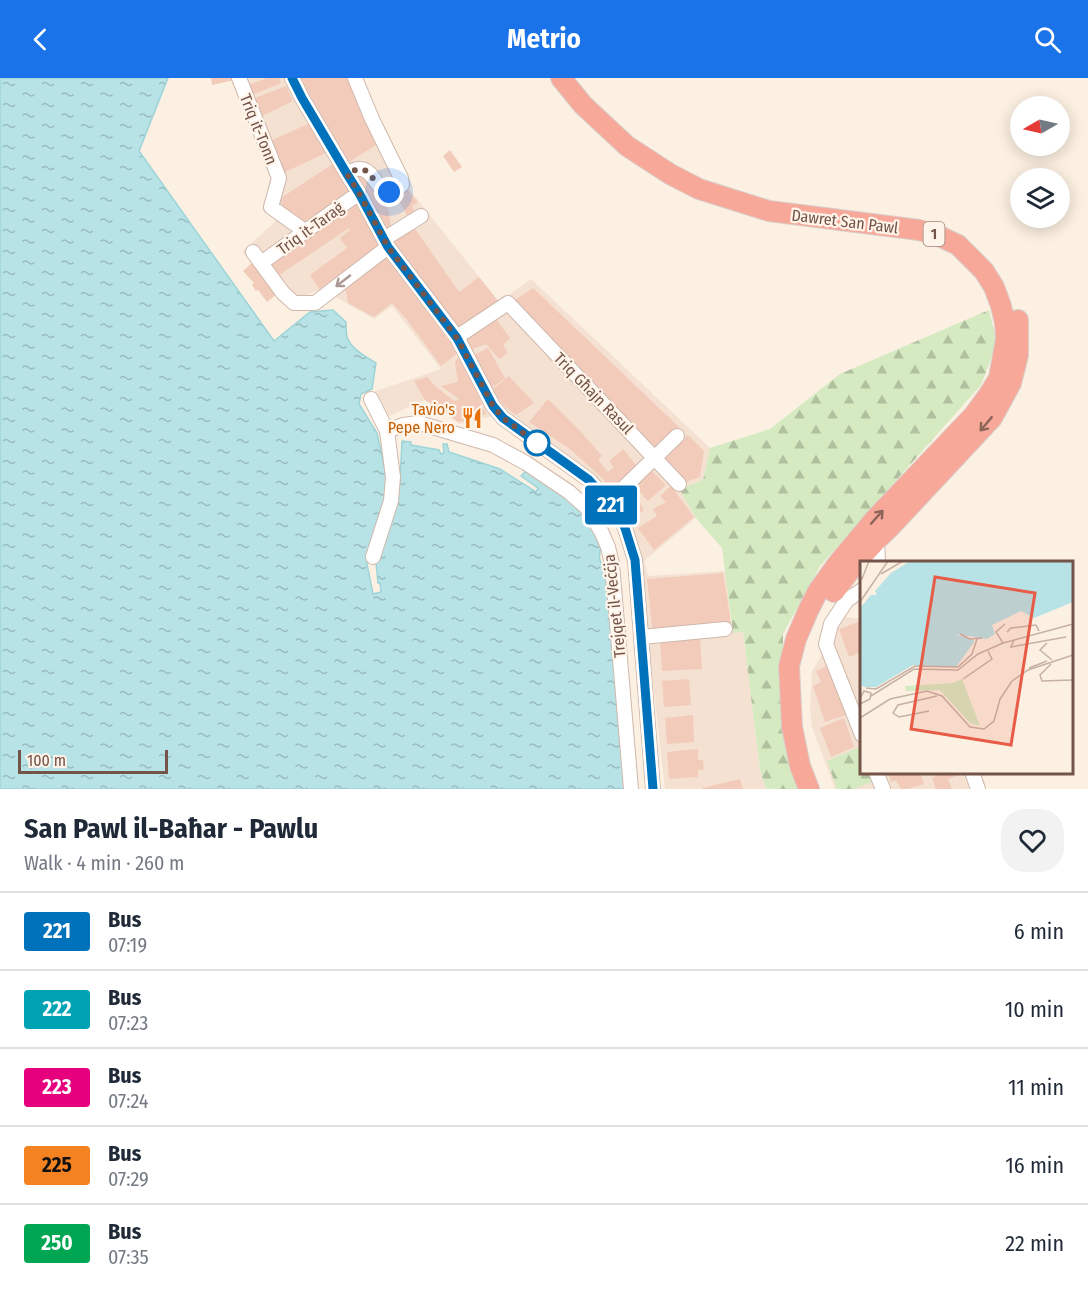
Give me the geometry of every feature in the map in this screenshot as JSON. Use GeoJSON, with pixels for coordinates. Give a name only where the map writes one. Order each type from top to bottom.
{"type":"FeatureCollection","features":[{"type":"Feature","properties":{"kind":"highway","name":"Dawret San Pawl"},"geometry":{"type":"LineString","coordinates":[[561,78],[583,105],[627,146],[670,174],[699,189],[769,211],[920,230],[937,235],[958,245],[984,272],[994,287],[1001,306],[1006,339],[999,378],[990,393],[974,415],[875,519],[839,562],[818,591],[796,639],[789,666],[792,727],[800,766],[809,789]]}},
{"type":"Feature","properties":{"kind":"highway","name":"Dawret San Pawl"},"geometry":{"type":"LineString","coordinates":[[578,78],[593,97],[641,140],[673,161],[707,179],[778,200],[922,217],[940,223],[963,234],[994,262],[1006,281],[1019,323],[1018,355],[1011,383],[992,418],[877,539],[870,561]]}},
{"type":"Feature","properties":{"kind":"highway","name":"Dawret San Pawl"},"geometry":{"type":"LineString","coordinates":[[823,789],[812,761],[803,722],[802,666],[808,642],[821,612],[847,573],[860,566]]}},
{"type":"Feature","properties":{"kind":"street","name":"Triq it-Tonn"},"geometry":{"type":"LineString","coordinates":[[239,78],[279,178],[271,207],[306,232]]}},
{"type":"Feature","properties":{"kind":"street"},"geometry":{"type":"LineString","coordinates":[[292,78],[386,243],[457,338],[493,406],[503,418],[589,480],[617,512],[625,528],[635,560],[653,789]]}},
{"type":"Feature","properties":{"kind":"street"},"geometry":{"type":"LineString","coordinates":[[347,174],[357,169],[366,170],[382,189],[389,192],[402,185],[401,178],[355,78]]}},
{"type":"Feature","properties":{"kind":"street","name":"Triq it-Taraġ"},"geometry":{"type":"LineString","coordinates":[[359,193],[306,232],[257,258],[294,303],[315,303],[386,243]]}},
{"type":"Feature","properties":{"kind":"street"},"geometry":{"type":"LineString","coordinates":[[386,243],[421,216]]}},
{"type":"Feature","properties":{"kind":"street","name":"Triq Għajn Rasul"},"geometry":{"type":"LineString","coordinates":[[457,338],[508,303],[679,484]]}},
{"type":"Feature","properties":{"kind":"street"},"geometry":{"type":"LineString","coordinates":[[371,399],[387,431],[393,477],[391,501],[373,557]]}},
{"type":"Feature","properties":{"kind":"street","name":"Trejqet il-Veċċja"},"geometry":{"type":"LineString","coordinates":[[387,431],[404,424],[419,423],[493,445],[526,463],[569,492],[586,508],[602,531],[612,564],[631,789]]}},
{"type":"Feature","properties":{"kind":"street"},"geometry":{"type":"LineString","coordinates":[[609,502],[677,436]]}},
{"type":"Feature","properties":{"kind":"street","name":"Dawret San Pawl"},"geometry":{"type":"LineString","coordinates":[[839,562],[863,543],[877,539]]}},
{"type":"Feature","properties":{"kind":"street"},"geometry":{"type":"LineString","coordinates":[[860,591],[848,600],[831,624],[826,644],[860,732]]}},
{"type":"Feature","properties":{"kind":"street"},"geometry":{"type":"LineString","coordinates":[[642,637],[725,629]]}},
{"type":"Feature","properties":{"kind":"street"},"geometry":{"type":"LineString","coordinates":[[877,774],[883,789]]}},
{"type":"Feature","properties":{"kind":"street"},"geometry":{"type":"LineString","coordinates":[[973,774],[978,789]]}},
{"type":"Feature","properties":{"kind":"shaded area"},"geometry":{"type":"Polygon","coordinates":[[[234,78],[351,78],[405,184],[499,302],[531,279],[710,448],[703,480],[679,489],[696,518],[644,561],[648,576],[726,571],[732,633],[743,632],[760,770],[766,789],[665,789],[638,550],[618,503],[582,465],[509,412],[459,424],[425,400],[389,416],[370,393],[441,369],[392,306],[374,319],[321,289],[298,298],[242,252],[278,219],[285,172],[234,78]]]}},
{"type":"Feature","properties":{"kind":"shaded area"},"geometry":{"type":"Polygon","coordinates":[[[845,617],[860,619],[860,774],[963,774],[969,789],[835,789],[812,727],[810,706],[812,671],[845,617]]]}},
{"type":"Feature","properties":{"kind":"green space"},"geometry":{"type":"Polygon","coordinates":[[[989,310],[997,343],[981,385],[820,566],[783,634],[783,730],[800,789],[766,789],[760,770],[743,632],[733,633],[722,548],[696,518],[679,489],[703,480],[710,448],[770,429],[840,374],[989,310]]]}},
{"type":"Feature","properties":{"kind":"green space"},"geometry":{"type":"Polygon","coordinates":[[[860,747],[860,774],[869,774],[872,782],[854,789],[837,789],[827,761],[860,747]]]}},
{"type":"Feature","properties":{"kind":"water"},"geometry":{"type":"Polygon","coordinates":[[[0,78],[168,78],[139,151],[274,341],[310,312],[333,310],[346,322],[347,337],[352,345],[376,363],[372,389],[361,394],[359,404],[377,433],[389,488],[367,559],[373,594],[381,592],[376,562],[400,482],[402,441],[439,450],[441,454],[444,453],[443,444],[447,444],[449,452],[500,469],[536,492],[538,488],[521,476],[526,471],[584,511],[602,542],[600,559],[610,573],[625,789],[0,789],[0,78]]]}},
{"type":"Feature","properties":{"kind":"building"},"geometry":{"type":"Polygon","coordinates":[[[211,78],[234,78],[234,80],[212,85],[211,78]]]}},
{"type":"Feature","properties":{"kind":"building"},"geometry":{"type":"Polygon","coordinates":[[[267,78],[279,78],[281,83],[252,95],[248,85],[267,78]]]}},
{"type":"Feature","properties":{"kind":"building"},"geometry":{"type":"Polygon","coordinates":[[[298,78],[348,78],[376,145],[349,162],[298,78]]]}},
{"type":"Feature","properties":{"kind":"building"},"geometry":{"type":"Polygon","coordinates":[[[286,86],[293,101],[260,117],[253,99],[286,86]]]}},
{"type":"Feature","properties":{"kind":"building"},"geometry":{"type":"Polygon","coordinates":[[[308,124],[326,153],[285,172],[270,141],[308,124]]]}},
{"type":"Feature","properties":{"kind":"building"},"geometry":{"type":"Polygon","coordinates":[[[450,150],[462,167],[454,172],[443,156],[450,150]]]}},
{"type":"Feature","properties":{"kind":"building"},"geometry":{"type":"Polygon","coordinates":[[[334,163],[350,191],[305,223],[292,215],[278,200],[334,163]]]}},
{"type":"Feature","properties":{"kind":"building"},"geometry":{"type":"Polygon","coordinates":[[[363,172],[387,201],[391,227],[385,230],[356,175],[363,172]]]}},
{"type":"Feature","properties":{"kind":"building"},"geometry":{"type":"Polygon","coordinates":[[[408,190],[418,202],[412,206],[415,213],[408,217],[397,197],[408,190]]]}},
{"type":"Feature","properties":{"kind":"building"},"geometry":{"type":"Polygon","coordinates":[[[356,200],[382,247],[319,289],[310,275],[347,248],[340,238],[350,230],[349,228],[278,276],[269,262],[356,200]]]}},
{"type":"Feature","properties":{"kind":"building"},"geometry":{"type":"Polygon","coordinates":[[[413,226],[459,292],[479,277],[499,302],[459,331],[393,241],[413,226]]]}},
{"type":"Feature","properties":{"kind":"building"},"geometry":{"type":"Polygon","coordinates":[[[384,257],[391,257],[460,351],[441,366],[392,303],[374,317],[348,303],[345,285],[384,257]]]}},
{"type":"Feature","properties":{"kind":"building"},"geometry":{"type":"Polygon","coordinates":[[[253,262],[277,294],[267,302],[258,290],[256,291],[252,285],[254,283],[243,271],[253,262]]]}},
{"type":"Feature","properties":{"kind":"building"},"geometry":{"type":"Polygon","coordinates":[[[533,288],[680,428],[655,450],[515,300],[533,288]]]}},
{"type":"Feature","properties":{"kind":"building"},"geometry":{"type":"Polygon","coordinates":[[[495,318],[510,338],[503,345],[508,353],[499,359],[486,344],[472,349],[467,339],[495,318]]]}},
{"type":"Feature","properties":{"kind":"building"},"geometry":{"type":"Polygon","coordinates":[[[488,348],[505,378],[491,388],[474,355],[488,348]]]}},
{"type":"Feature","properties":{"kind":"building"},"geometry":{"type":"Polygon","coordinates":[[[462,354],[486,414],[459,422],[425,400],[414,381],[427,377],[454,401],[459,399],[441,386],[458,382],[455,362],[462,354]]]}},
{"type":"Feature","properties":{"kind":"building"},"geometry":{"type":"Polygon","coordinates":[[[509,376],[534,403],[516,415],[502,404],[492,389],[509,376]]]}},
{"type":"Feature","properties":{"kind":"building"},"geometry":{"type":"Polygon","coordinates":[[[548,399],[602,456],[598,460],[608,472],[614,467],[609,461],[623,449],[637,466],[611,489],[570,449],[529,422],[548,399]]]}},
{"type":"Feature","properties":{"kind":"building"},"geometry":{"type":"Polygon","coordinates":[[[688,435],[704,451],[700,477],[683,483],[662,460],[688,435]]]}},
{"type":"Feature","properties":{"kind":"building"},"geometry":{"type":"Polygon","coordinates":[[[651,470],[666,485],[648,501],[634,486],[651,470]]]}},
{"type":"Feature","properties":{"kind":"building"},"geometry":{"type":"Polygon","coordinates":[[[671,486],[694,517],[654,550],[638,528],[657,516],[653,509],[666,502],[660,496],[671,486]]]}},
{"type":"Feature","properties":{"kind":"building"},"geometry":{"type":"Polygon","coordinates":[[[625,493],[630,500],[636,496],[644,510],[634,517],[619,498],[625,493]]]}},
{"type":"Feature","properties":{"kind":"building"},"geometry":{"type":"Polygon","coordinates":[[[723,573],[731,623],[652,628],[647,579],[723,573]]]}},
{"type":"Feature","properties":{"kind":"building"},"geometry":{"type":"Polygon","coordinates":[[[860,621],[860,652],[849,657],[839,629],[860,621]]]}},
{"type":"Feature","properties":{"kind":"building"},"geometry":{"type":"Polygon","coordinates":[[[700,638],[702,669],[662,671],[660,642],[700,638]]]}},
{"type":"Feature","properties":{"kind":"building"},"geometry":{"type":"Polygon","coordinates":[[[827,666],[846,715],[825,722],[813,686],[821,682],[816,671],[827,666]]]}},
{"type":"Feature","properties":{"kind":"building"},"geometry":{"type":"Polygon","coordinates":[[[689,679],[691,705],[664,707],[662,681],[689,679]]]}},
{"type":"Feature","properties":{"kind":"building"},"geometry":{"type":"Polygon","coordinates":[[[693,715],[694,742],[667,744],[665,718],[693,715]]]}},
{"type":"Feature","properties":{"kind":"building"},"geometry":{"type":"Polygon","coordinates":[[[844,718],[854,747],[831,757],[820,728],[844,718]]]}},
{"type":"Feature","properties":{"kind":"building"},"geometry":{"type":"Polygon","coordinates":[[[698,749],[698,760],[703,760],[704,770],[698,770],[698,777],[669,779],[667,752],[698,749]]]}},
{"type":"Feature","properties":{"kind":"building"},"geometry":{"type":"Polygon","coordinates":[[[889,774],[921,774],[924,784],[901,789],[896,780],[891,782],[889,774]]]}},
{"type":"Feature","properties":{"kind":"building"},"geometry":{"type":"Polygon","coordinates":[[[940,774],[958,775],[948,779],[952,789],[936,789],[932,778],[940,774]]]}},
{"type":"Feature","properties":{"kind":"building"},"geometry":{"type":"Polygon","coordinates":[[[740,779],[743,789],[702,789],[702,788],[740,779]]]}},
{"type":"Feature","properties":{"kind":"bus line","name":"221"},"geometry":{"type":"LineString","coordinates":[[292,78],[388,247],[457,338],[493,406],[503,418],[589,480],[617,512],[625,528],[635,560],[653,789]]}},
{"type":"Feature","properties":{"kind":"place","name":"Tavio's Pepe Nero"},"geometry":{"type":"Point","coordinates":[472,418]}},
{"type":"Feature","properties":{"kind":"route"},"geometry":{"type":"LineString","coordinates":[[389,192],[382,189],[366,170],[361,168],[347,174],[388,247],[457,338],[493,406],[503,418],[537,443]]}}]}
